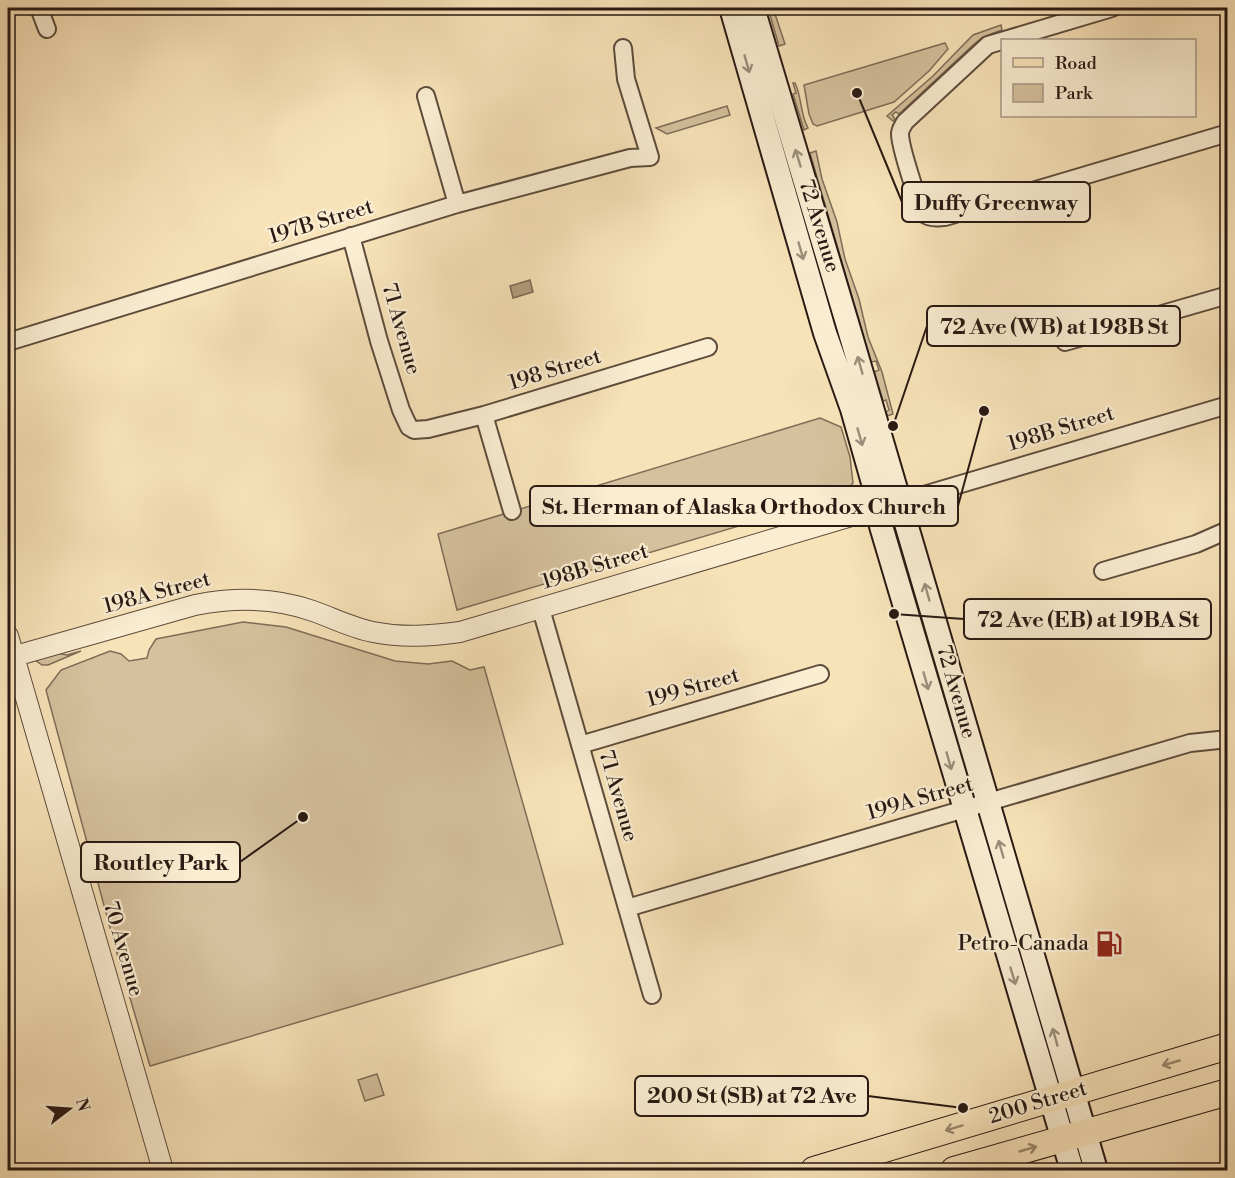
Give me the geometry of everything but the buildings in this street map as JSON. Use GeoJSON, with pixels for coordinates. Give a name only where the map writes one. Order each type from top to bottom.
{"type":"FeatureCollection","features":[{"type":"Feature","properties":{"kind":"main road","name":"72 Avenue"},"geometry":{"type":"LineString","coordinates":[[731,8],[825,333],[852,409],[874,485],[881,526],[963,809],[1073,1136],[1096,1170]]}},
{"type":"Feature","properties":{"kind":"main road","name":"72 Avenue"},"geometry":{"type":"LineString","coordinates":[[753,8],[988,803],[1061,1096]]}},
{"type":"Feature","properties":{"kind":"main road","name":"200 Street"},"geometry":{"type":"LineString","coordinates":[[814,1170],[1227,1046]]}},
{"type":"Feature","properties":{"kind":"main road","name":"200 Street"},"geometry":{"type":"LineString","coordinates":[[954,1170],[1227,1092]]}},
{"type":"Feature","properties":{"kind":"main road","name":"72 Avenue"},"geometry":{"type":"LineString","coordinates":[[1072,1170],[1073,1136]]}},
{"type":"Feature","properties":{"kind":"street"},"geometry":{"type":"LineString","coordinates":[[39,8],[47,29]]}},
{"type":"Feature","properties":{"kind":"street"},"geometry":{"type":"LineString","coordinates":[[1008,39],[1112,8]]}},
{"type":"Feature","properties":{"kind":"street"},"geometry":{"type":"LineString","coordinates":[[1001,41],[988,45],[901,128],[901,142],[918,201],[924,213],[932,217],[954,214],[1227,133]]}},
{"type":"Feature","properties":{"kind":"street","name":"197B Street"},"geometry":{"type":"LineString","coordinates":[[8,342],[457,204],[630,158],[650,157],[626,78],[623,48]]}},
{"type":"Feature","properties":{"kind":"street"},"geometry":{"type":"LineString","coordinates":[[426,96],[457,204]]}},
{"type":"Feature","properties":{"kind":"street","name":"71 Avenue"},"geometry":{"type":"LineString","coordinates":[[351,236],[401,410],[409,427],[414,430]]}},
{"type":"Feature","properties":{"kind":"street"},"geometry":{"type":"LineString","coordinates":[[1065,342],[1227,295]]}},
{"type":"Feature","properties":{"kind":"street","name":"198 Street"},"geometry":{"type":"LineString","coordinates":[[414,430],[428,429],[483,415],[708,347]]}},
{"type":"Feature","properties":{"kind":"street","name":"198B Street"},"geometry":{"type":"LineString","coordinates":[[460,632],[1227,405]]}},
{"type":"Feature","properties":{"kind":"street"},"geometry":{"type":"LineString","coordinates":[[483,415],[512,511]]}},
{"type":"Feature","properties":{"kind":"street"},"geometry":{"type":"LineString","coordinates":[[1103,571],[1196,544],[1227,530]]}},
{"type":"Feature","properties":{"kind":"street","name":"198A Street"},"geometry":{"type":"LineString","coordinates":[[10,657],[224,599],[282,602],[311,610],[352,626],[381,633],[423,637],[460,632]]}},
{"type":"Feature","properties":{"kind":"street","name":"71 Avenue"},"geometry":{"type":"LineString","coordinates":[[541,609],[652,995]]}},
{"type":"Feature","properties":{"kind":"street","name":"70 Avenue"},"geometry":{"type":"LineString","coordinates":[[8,636],[10,657],[163,1170]]}},
{"type":"Feature","properties":{"kind":"street","name":"199 Street"},"geometry":{"type":"LineString","coordinates":[[580,745],[820,674]]}},
{"type":"Feature","properties":{"kind":"street","name":"199A Street"},"geometry":{"type":"LineString","coordinates":[[627,908],[1190,743],[1227,739]]}},
{"type":"Feature","properties":{"kind":"green space"},"geometry":{"type":"Polygon","coordinates":[[[768,8],[773,8],[785,44],[779,46],[768,8]]]}},
{"type":"Feature","properties":{"kind":"green space"},"geometry":{"type":"Polygon","coordinates":[[[1001,25],[1002,30],[983,37],[899,114],[896,112],[892,115],[895,119],[893,121],[887,116],[933,76],[973,35],[1001,25]]]}},
{"type":"Feature","properties":{"kind":"green space"},"geometry":{"type":"Polygon","coordinates":[[[945,43],[948,49],[929,71],[894,102],[817,126],[813,124],[804,85],[945,43]]]}},
{"type":"Feature","properties":{"kind":"green space"},"geometry":{"type":"Polygon","coordinates":[[[793,83],[797,88],[808,128],[804,130],[793,94],[796,93],[793,83]]]}},
{"type":"Feature","properties":{"kind":"green space"},"geometry":{"type":"Polygon","coordinates":[[[727,106],[730,115],[667,134],[656,128],[727,106]]]}},
{"type":"Feature","properties":{"kind":"green space"},"geometry":{"type":"Polygon","coordinates":[[[816,151],[868,337],[882,372],[893,414],[887,416],[886,412],[889,410],[886,400],[883,401],[874,372],[879,370],[876,361],[871,362],[810,153],[816,151]]]}},
{"type":"Feature","properties":{"kind":"green space"},"geometry":{"type":"Polygon","coordinates":[[[820,418],[841,427],[850,457],[853,483],[843,495],[457,610],[438,534],[820,418]]]}},
{"type":"Feature","properties":{"kind":"green space"},"geometry":{"type":"Polygon","coordinates":[[[243,622],[286,627],[395,661],[428,664],[452,661],[470,670],[484,667],[563,944],[150,1066],[116,950],[46,690],[61,670],[110,651],[121,654],[129,661],[147,658],[156,639],[243,622]]]}},
{"type":"Feature","properties":{"kind":"green space"},"geometry":{"type":"Polygon","coordinates":[[[81,651],[48,665],[42,665],[35,660],[57,653],[67,655],[81,651]]]}},
{"type":"Feature","properties":{"kind":"green space"},"geometry":{"type":"Polygon","coordinates":[[[377,1074],[384,1095],[365,1101],[358,1080],[377,1074]]]}},
{"type":"Feature","properties":{"kind":"shaded area"},"geometry":{"type":"Polygon","coordinates":[[[530,280],[533,292],[513,298],[510,286],[530,280]]]}},
{"type":"Feature","properties":{"kind":"place","name":"Duffy Greenway"},"geometry":{"type":"Point","coordinates":[857,93]}},
{"type":"Feature","properties":{"kind":"place","name":"St. Herman of Alaska Orthodox Church"},"geometry":{"type":"Point","coordinates":[984,411]}},
{"type":"Feature","properties":{"kind":"place","name":"72 Ave (WB) at 198B St"},"geometry":{"type":"Point","coordinates":[893,426]}},
{"type":"Feature","properties":{"kind":"place","name":"72 Ave (EB) at 19BA St"},"geometry":{"type":"Point","coordinates":[894,614]}},
{"type":"Feature","properties":{"kind":"place","name":"Routley Park"},"geometry":{"type":"Point","coordinates":[303,817]}},
{"type":"Feature","properties":{"kind":"place","name":"Petro-Canada"},"geometry":{"type":"Point","coordinates":[1109,944]}},
{"type":"Feature","properties":{"kind":"place","name":"200 St (SB) at 72 Ave"},"geometry":{"type":"Point","coordinates":[963,1108]}}]}
